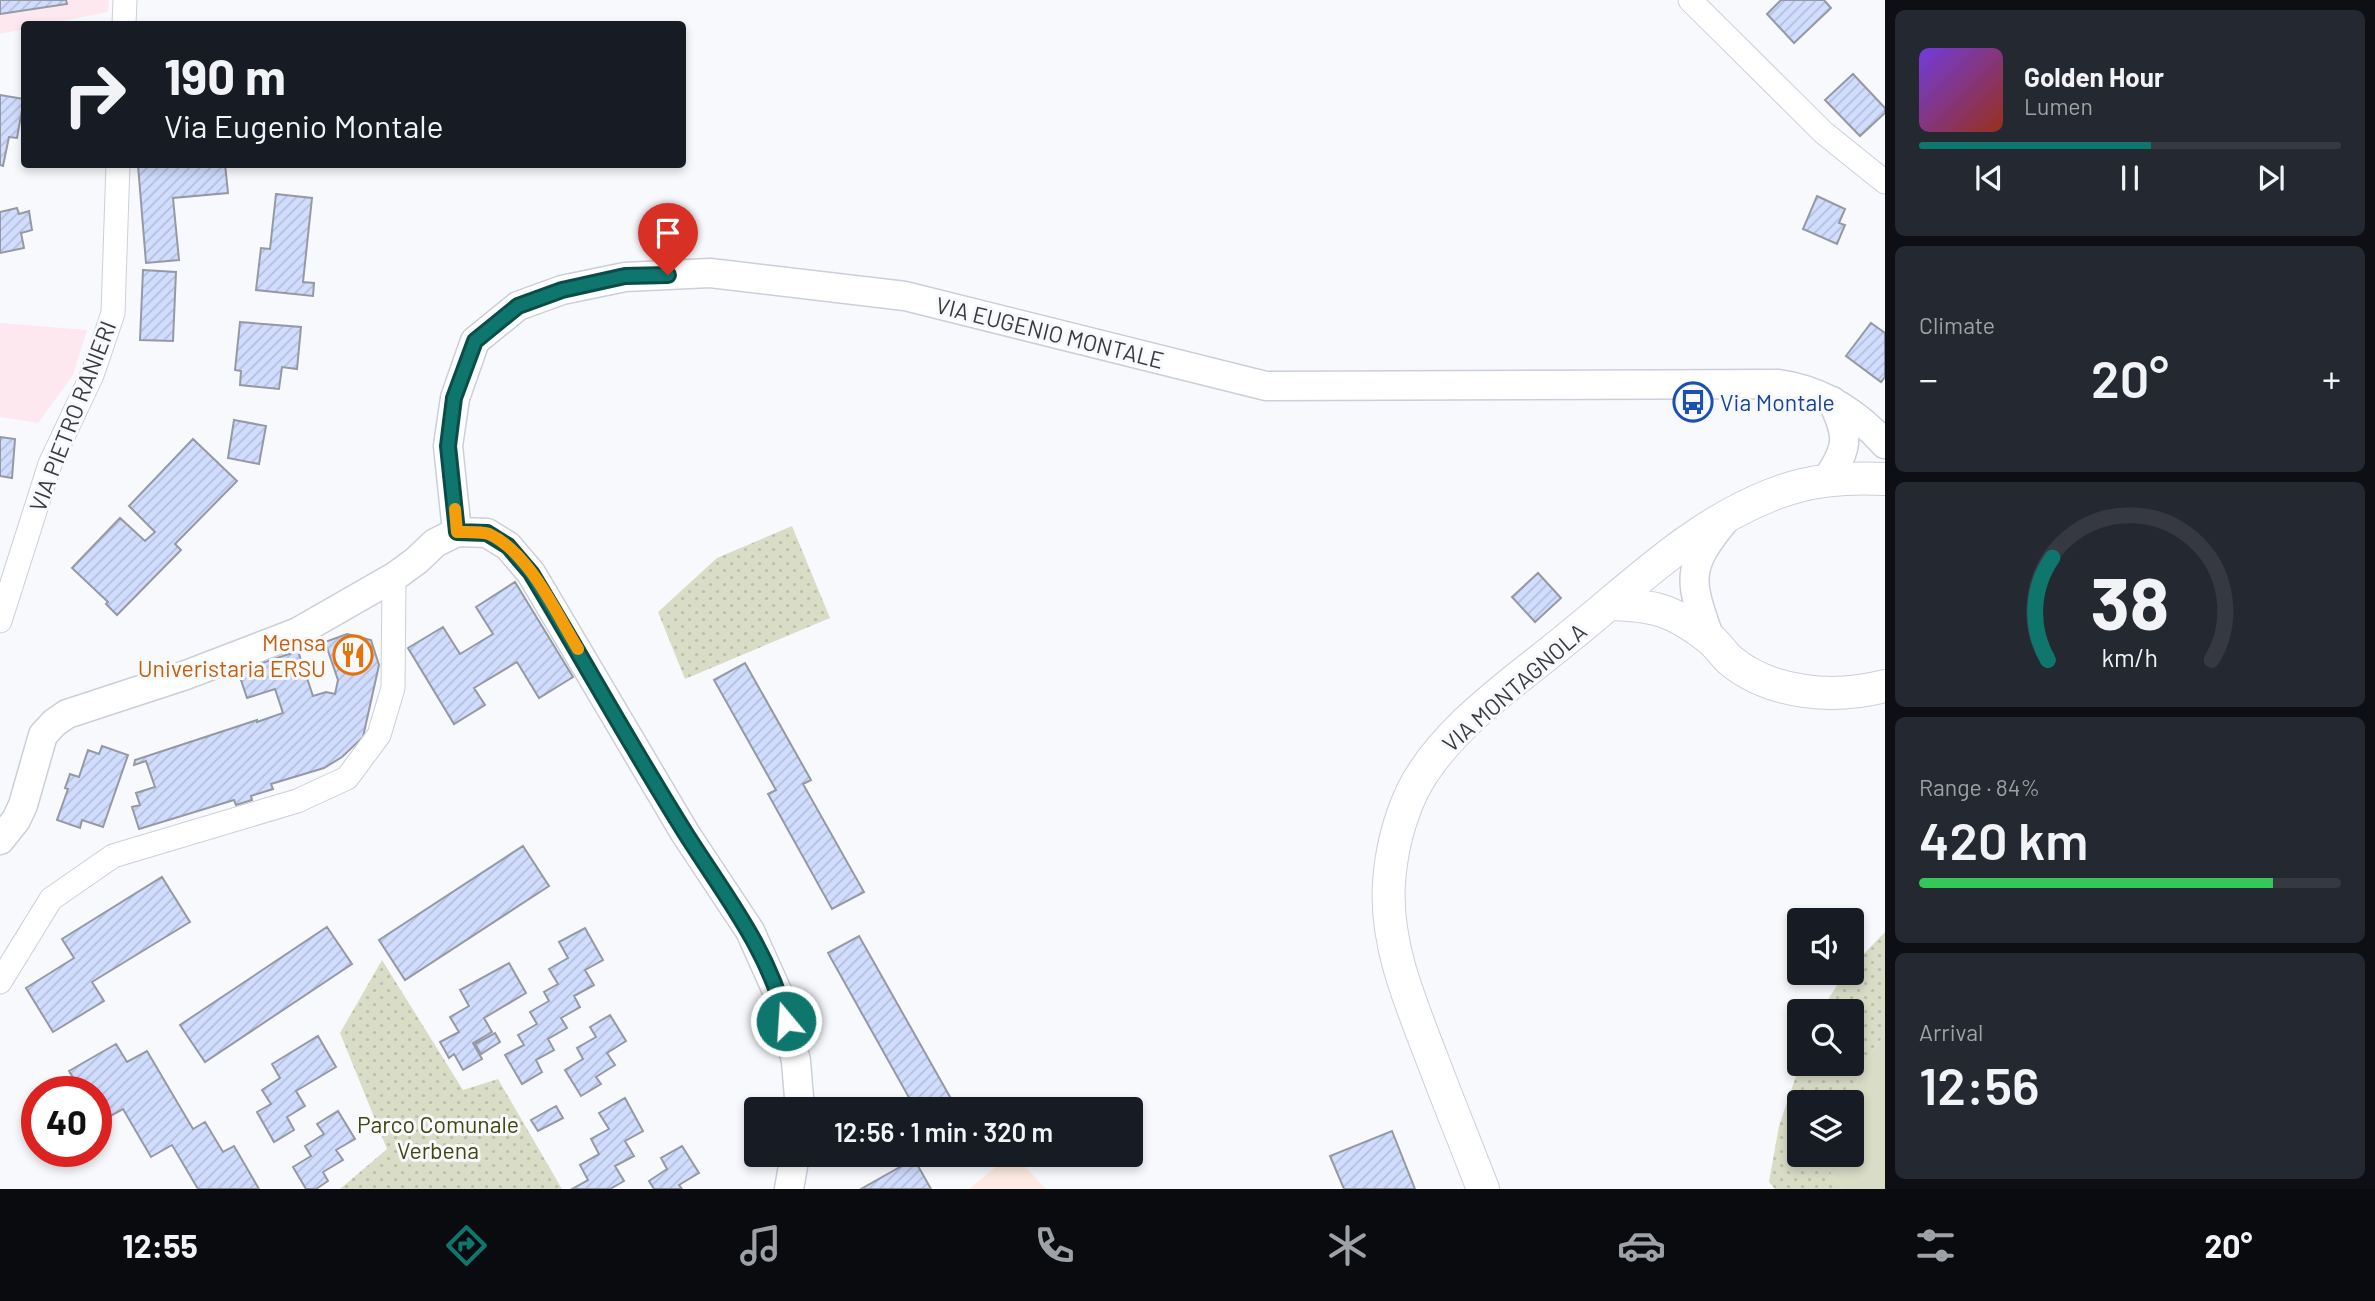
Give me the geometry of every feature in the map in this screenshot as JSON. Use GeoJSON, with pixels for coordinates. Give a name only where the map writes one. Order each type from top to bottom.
{"type":"FeatureCollection","features":[{"type":"Feature","properties":{"kind":"main road","name":"VIA MONTAGNOLA"},"geometry":{"type":"LineString","coordinates":[[1483,1189],[1405,988],[1392,934],[1389,885],[1396,835],[1413,791],[1441,749],[1482,709],[1610,604],[1632,582],[1686,541],[1729,515],[1770,495],[1799,485],[1827,480],[1885,479]]}},
{"type":"Feature","properties":{"kind":"main road"},"geometry":{"type":"LineString","coordinates":[[1610,604],[1656,607],[1673,614],[1710,639],[1731,661],[1760,677],[1789,688],[1828,694],[1863,692],[1885,686]]}},
{"type":"Feature","properties":{"kind":"street"},"geometry":{"type":"LineString","coordinates":[[124,21],[125,0]]}},
{"type":"Feature","properties":{"kind":"street"},"geometry":{"type":"LineString","coordinates":[[1690,0],[1824,133],[1885,182]]}},
{"type":"Feature","properties":{"kind":"street","name":"VIA PIETRO RANIERI"},"geometry":{"type":"LineString","coordinates":[[0,621],[50,464],[93,374],[113,313],[118,168]]}},
{"type":"Feature","properties":{"kind":"street","name":"VIA EUGENIO MONTALE"},"geometry":{"type":"LineString","coordinates":[[457,532],[448,446],[454,398],[475,341],[518,306],[562,290],[625,276],[710,273],[905,296],[1266,386],[1779,384],[1798,387],[1832,401],[1868,426],[1885,444]]}},
{"type":"Feature","properties":{"kind":"street"},"geometry":{"type":"LineString","coordinates":[[1827,480],[1840,460],[1846,443],[1845,432],[1832,401]]}},
{"type":"Feature","properties":{"kind":"street"},"geometry":{"type":"LineString","coordinates":[[1710,639],[1696,597],[1694,575],[1698,557],[1707,541],[1729,515]]}},
{"type":"Feature","properties":{"kind":"street"},"geometry":{"type":"LineString","coordinates":[[0,840],[16,820],[23,805],[43,735],[67,714],[186,675],[298,632],[394,577],[416,561],[435,542],[457,532],[487,533],[508,546],[531,573],[685,833],[750,931],[781,1000],[796,1061],[799,1097]]}},
{"type":"Feature","properties":{"kind":"street"},"geometry":{"type":"LineString","coordinates":[[0,982],[51,899],[113,856],[297,801],[347,778],[379,734],[393,688],[394,577]]}},
{"type":"Feature","properties":{"kind":"street"},"geometry":{"type":"LineString","coordinates":[[789,1189],[793,1167]]}},
{"type":"Feature","properties":{"kind":"shaded area"},"geometry":{"type":"Polygon","coordinates":[[[0,0],[109,0],[108,12],[62,21],[21,21],[21,30],[0,34],[0,0]]]}},
{"type":"Feature","properties":{"kind":"shaded area"},"geometry":{"type":"Polygon","coordinates":[[[0,323],[87,330],[73,375],[38,423],[0,417],[0,323]]]}},
{"type":"Feature","properties":{"kind":"shaded area"},"geometry":{"type":"Polygon","coordinates":[[[996,1167],[1025,1167],[1046,1189],[969,1189],[996,1167]]]}},
{"type":"Feature","properties":{"kind":"green space"},"geometry":{"type":"Polygon","coordinates":[[[792,526],[830,618],[685,679],[658,612],[717,558],[792,526]]]}},
{"type":"Feature","properties":{"kind":"green space"},"geometry":{"type":"Polygon","coordinates":[[[1885,932],[1885,1034],[1864,1066],[1864,999],[1828,999],[1837,985],[1864,985],[1864,954],[1885,932]]]}},
{"type":"Feature","properties":{"kind":"green space","name":"Parco Comunale Verbena"},"geometry":{"type":"Polygon","coordinates":[[[382,960],[463,1090],[498,1079],[562,1189],[340,1189],[387,1149],[340,1033],[382,960]]]}},
{"type":"Feature","properties":{"kind":"green space"},"geometry":{"type":"Polygon","coordinates":[[[1885,1034],[1885,1189],[1843,1189],[1827,1167],[1864,1167],[1864,1090],[1854,1090],[1859,1076],[1864,1076],[1864,1066],[1885,1034]]]}},
{"type":"Feature","properties":{"kind":"green space"},"geometry":{"type":"Polygon","coordinates":[[[1796,1076],[1859,1076],[1854,1090],[1791,1090],[1796,1076]]]}},
{"type":"Feature","properties":{"kind":"green space"},"geometry":{"type":"Polygon","coordinates":[[[1787,1102],[1787,1167],[1827,1167],[1843,1189],[1775,1189],[1769,1182],[1779,1126],[1787,1102]]]}},
{"type":"Feature","properties":{"kind":"building"},"geometry":{"type":"Polygon","coordinates":[[[0,0],[66,0],[67,4],[0,14],[0,0]]]}},
{"type":"Feature","properties":{"kind":"building"},"geometry":{"type":"Polygon","coordinates":[[[1781,0],[1824,0],[1831,8],[1794,43],[1767,14],[1781,0]]]}},
{"type":"Feature","properties":{"kind":"building"},"geometry":{"type":"Polygon","coordinates":[[[1853,74],[1885,108],[1885,113],[1860,136],[1825,100],[1853,74]]]}},
{"type":"Feature","properties":{"kind":"building"},"geometry":{"type":"Polygon","coordinates":[[[0,95],[21,98],[21,116],[17,138],[9,137],[3,166],[0,165],[0,95]]]}},
{"type":"Feature","properties":{"kind":"building"},"geometry":{"type":"Polygon","coordinates":[[[138,168],[225,168],[228,193],[173,198],[179,260],[146,263],[138,168]]]}},
{"type":"Feature","properties":{"kind":"building"},"geometry":{"type":"Polygon","coordinates":[[[276,194],[312,198],[303,282],[314,283],[313,296],[256,290],[261,248],[270,249],[276,194]]]}},
{"type":"Feature","properties":{"kind":"building"},"geometry":{"type":"Polygon","coordinates":[[[1817,196],[1845,209],[1839,223],[1845,225],[1837,244],[1803,229],[1817,196]]]}},
{"type":"Feature","properties":{"kind":"building"},"geometry":{"type":"Polygon","coordinates":[[[17,208],[19,214],[29,211],[32,230],[21,233],[24,248],[0,253],[0,212],[17,208]]]}},
{"type":"Feature","properties":{"kind":"building"},"geometry":{"type":"Polygon","coordinates":[[[143,270],[176,272],[173,341],[140,340],[143,270]]]}},
{"type":"Feature","properties":{"kind":"building"},"geometry":{"type":"Polygon","coordinates":[[[240,322],[301,327],[297,369],[282,367],[279,389],[240,385],[241,371],[235,370],[240,322]]]}},
{"type":"Feature","properties":{"kind":"building"},"geometry":{"type":"Polygon","coordinates":[[[1871,323],[1885,333],[1885,377],[1881,382],[1846,356],[1871,323]]]}},
{"type":"Feature","properties":{"kind":"building"},"geometry":{"type":"Polygon","coordinates":[[[234,420],[266,426],[259,464],[228,458],[234,420]]]}},
{"type":"Feature","properties":{"kind":"building"},"geometry":{"type":"Polygon","coordinates":[[[0,437],[15,439],[12,478],[0,476],[0,437]]]}},
{"type":"Feature","properties":{"kind":"building"},"geometry":{"type":"Polygon","coordinates":[[[193,439],[237,481],[175,544],[181,550],[117,615],[106,604],[108,602],[72,568],[120,518],[145,541],[155,532],[129,506],[193,439]]]}},
{"type":"Feature","properties":{"kind":"building"},"geometry":{"type":"Polygon","coordinates":[[[1538,573],[1561,598],[1535,622],[1512,597],[1538,573]]]}},
{"type":"Feature","properties":{"kind":"building"},"geometry":{"type":"Polygon","coordinates":[[[515,582],[573,677],[539,698],[517,662],[474,688],[485,705],[454,724],[408,648],[443,627],[460,654],[493,634],[476,607],[515,582]]]}},
{"type":"Feature","properties":{"kind":"building"},"geometry":{"type":"Polygon","coordinates":[[[347,634],[371,640],[379,665],[363,737],[342,757],[324,768],[271,784],[273,789],[251,796],[252,800],[236,805],[234,800],[139,829],[132,807],[140,805],[136,793],[155,787],[146,761],[134,765],[135,760],[283,713],[275,689],[247,698],[238,671],[298,651],[313,696],[326,692],[335,694],[338,680],[325,642],[347,634]]]}},
{"type":"Feature","properties":{"kind":"building"},"geometry":{"type":"Polygon","coordinates":[[[745,663],[811,780],[803,784],[864,892],[832,909],[768,794],[776,790],[714,680],[745,663]]]}},
{"type":"Feature","properties":{"kind":"building"},"geometry":{"type":"Polygon","coordinates":[[[102,746],[128,755],[103,827],[82,820],[80,828],[57,820],[68,789],[65,788],[70,774],[79,777],[88,750],[99,754],[102,746]]]}},
{"type":"Feature","properties":{"kind":"building"},"geometry":{"type":"Polygon","coordinates":[[[523,846],[549,886],[405,980],[379,940],[523,846]]]}},
{"type":"Feature","properties":{"kind":"building"},"geometry":{"type":"Polygon","coordinates":[[[162,877],[190,922],[92,982],[104,1001],[53,1032],[26,988],[74,958],[62,939],[162,877]]]}},
{"type":"Feature","properties":{"kind":"building"},"geometry":{"type":"Polygon","coordinates":[[[327,927],[352,964],[205,1062],[180,1025],[327,927]]]}},
{"type":"Feature","properties":{"kind":"building"},"geometry":{"type":"Polygon","coordinates":[[[585,928],[603,960],[585,970],[594,985],[574,996],[580,1007],[561,1018],[567,1028],[548,1039],[554,1050],[536,1060],[542,1072],[522,1084],[505,1055],[524,1045],[518,1035],[537,1024],[530,1012],[549,1001],[544,992],[558,984],[549,969],[568,958],[559,942],[585,928]]]}},
{"type":"Feature","properties":{"kind":"building"},"geometry":{"type":"Polygon","coordinates":[[[859,936],[950,1097],[909,1097],[828,953],[859,936]]]}},
{"type":"Feature","properties":{"kind":"building"},"geometry":{"type":"Polygon","coordinates":[[[509,963],[526,993],[484,1018],[492,1032],[473,1043],[482,1059],[463,1070],[454,1054],[449,1058],[440,1042],[459,1032],[450,1017],[469,1006],[460,990],[509,963]]]}},
{"type":"Feature","properties":{"kind":"building"},"geometry":{"type":"Polygon","coordinates":[[[610,1015],[626,1041],[607,1053],[615,1065],[596,1077],[601,1084],[581,1096],[565,1070],[583,1059],[577,1048],[596,1037],[590,1027],[610,1015]]]}},
{"type":"Feature","properties":{"kind":"building"},"geometry":{"type":"Polygon","coordinates":[[[495,1033],[500,1042],[481,1054],[475,1044],[495,1033]]]}},
{"type":"Feature","properties":{"kind":"building"},"geometry":{"type":"Polygon","coordinates":[[[318,1036],[336,1067],[296,1091],[305,1106],[287,1117],[294,1130],[274,1142],[257,1112],[271,1104],[262,1090],[280,1078],[272,1064],[318,1036]]]}},
{"type":"Feature","properties":{"kind":"building"},"geometry":{"type":"Polygon","coordinates":[[[116,1044],[127,1062],[147,1051],[193,1129],[205,1122],[223,1152],[234,1146],[259,1189],[198,1189],[172,1145],[151,1157],[123,1109],[112,1115],[112,1076],[72,1076],[69,1071],[116,1044]]]}},
{"type":"Feature","properties":{"kind":"building"},"geometry":{"type":"Polygon","coordinates":[[[625,1098],[643,1131],[625,1141],[634,1156],[615,1166],[624,1181],[610,1189],[572,1189],[588,1180],[580,1165],[599,1154],[591,1139],[609,1129],[599,1113],[625,1098]]]}},
{"type":"Feature","properties":{"kind":"building"},"geometry":{"type":"Polygon","coordinates":[[[556,1106],[563,1118],[538,1131],[531,1120],[556,1106]]]}},
{"type":"Feature","properties":{"kind":"building"},"geometry":{"type":"Polygon","coordinates":[[[338,1111],[355,1139],[336,1150],[343,1160],[323,1172],[328,1181],[316,1189],[306,1189],[293,1167],[311,1156],[305,1146],[324,1134],[317,1124],[338,1111]]]}},
{"type":"Feature","properties":{"kind":"building"},"geometry":{"type":"Polygon","coordinates":[[[1392,1131],[1415,1189],[1344,1189],[1330,1156],[1392,1131]]]}},
{"type":"Feature","properties":{"kind":"building"},"geometry":{"type":"Polygon","coordinates":[[[682,1146],[699,1173],[679,1185],[682,1189],[654,1189],[649,1181],[667,1169],[661,1158],[682,1146]]]}},
{"type":"Feature","properties":{"kind":"building"},"geometry":{"type":"Polygon","coordinates":[[[900,1167],[919,1167],[931,1189],[861,1189],[900,1167]]]}},
{"type":"Feature","properties":{"kind":"slow traffic"},"geometry":{"type":"LineString","coordinates":[[455,509],[457,532],[487,533],[508,546],[531,573],[578,649]]}},
{"type":"Feature","properties":{"kind":"place","name":"Via Montale"},"geometry":{"type":"Point","coordinates":[1693,402]}},
{"type":"Feature","properties":{"kind":"place","name":"Mensa Univeristaria ERSU"},"geometry":{"type":"Point","coordinates":[353,655]}},
{"type":"Feature","properties":{"kind":"route"},"geometry":{"type":"LineString","coordinates":[[668,275],[625,276],[562,290],[518,306],[475,341],[454,398],[448,446],[457,532],[487,533],[508,546],[531,573],[685,833],[750,931],[781,1000],[786,1021]]}}]}
